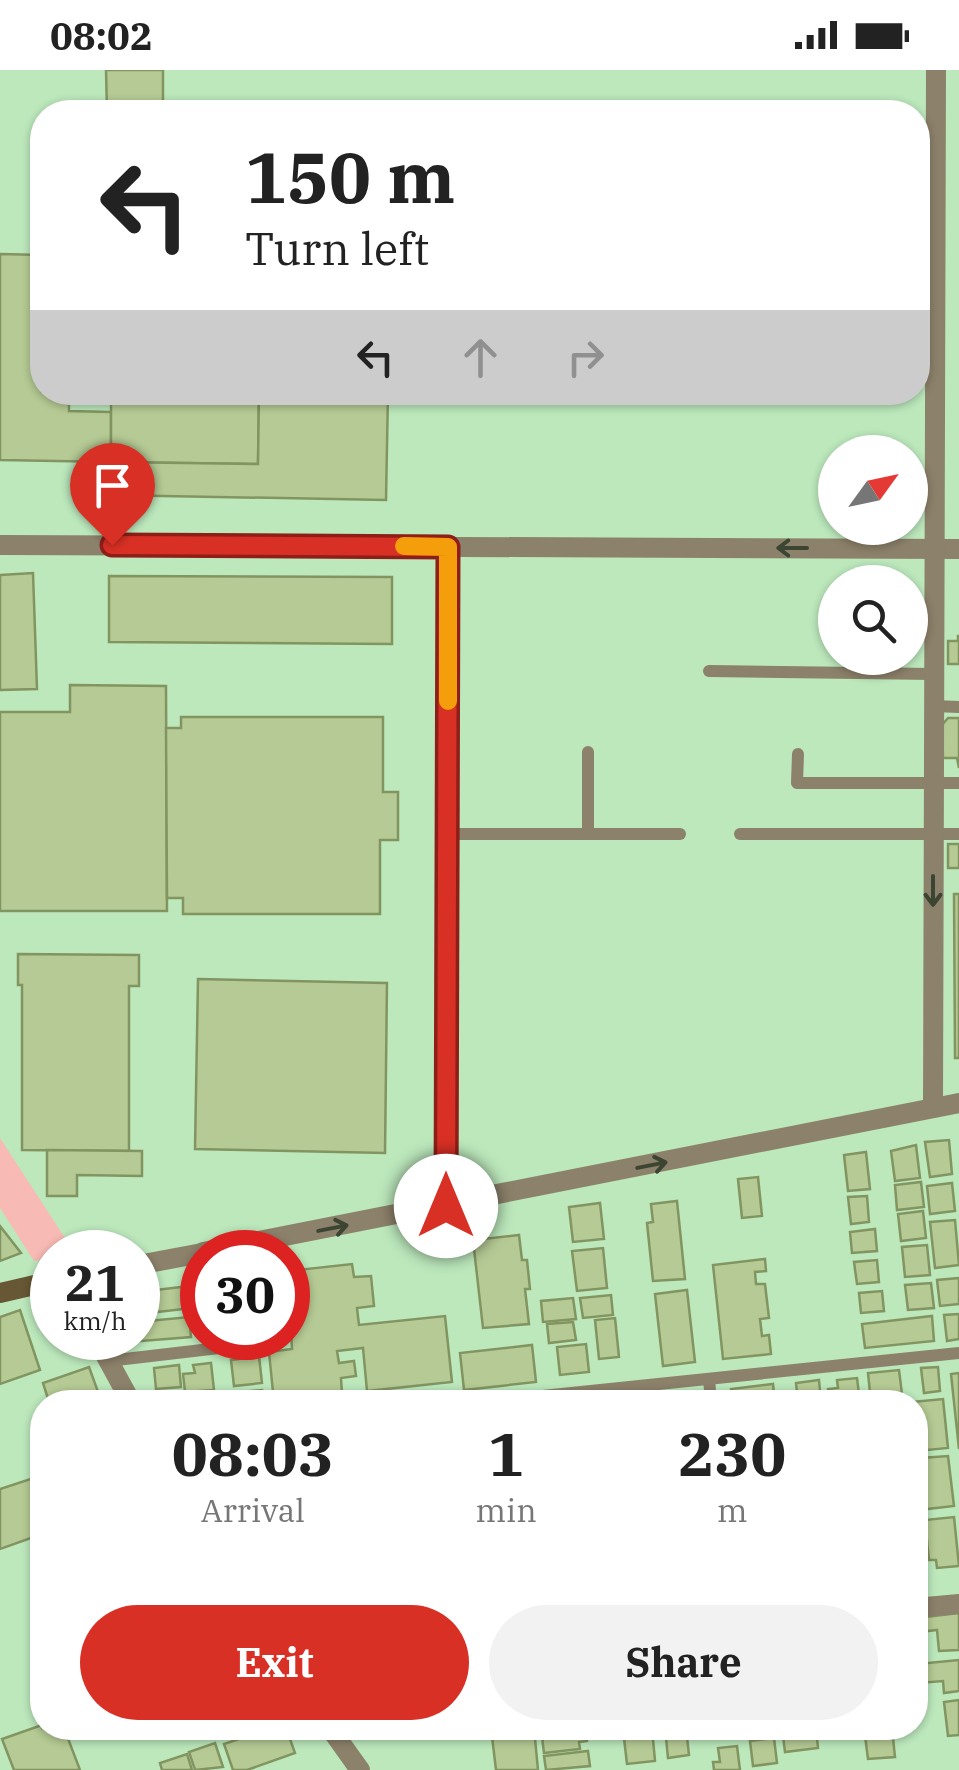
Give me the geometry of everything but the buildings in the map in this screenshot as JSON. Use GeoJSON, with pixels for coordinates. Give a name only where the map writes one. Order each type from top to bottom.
{"type":"FeatureCollection","features":[{"type":"Feature","properties":{"kind":"street"},"geometry":{"type":"LineString","coordinates":[[933,1108],[936,70]]}},
{"type":"Feature","properties":{"kind":"street"},"geometry":{"type":"LineString","coordinates":[[0,545],[959,549]]}},
{"type":"Feature","properties":{"kind":"street"},"geometry":{"type":"LineString","coordinates":[[446,1206],[448,547]]}},
{"type":"Feature","properties":{"kind":"street"},"geometry":{"type":"LineString","coordinates":[[310,1232],[959,1103]]}},
{"type":"Feature","properties":{"kind":"street"},"geometry":{"type":"LineString","coordinates":[[0,1292],[30,1286]]}},
{"type":"Feature","properties":{"kind":"street"},"geometry":{"type":"LineString","coordinates":[[108,1360],[124,1390]]}},
{"type":"Feature","properties":{"kind":"street"},"geometry":{"type":"LineString","coordinates":[[928,1607],[959,1604]]}},
{"type":"Feature","properties":{"kind":"street"},"geometry":{"type":"LineString","coordinates":[[339,1740],[360,1770]]}},
{"type":"Feature","properties":{"kind":"lane"},"geometry":{"type":"LineString","coordinates":[[709,672],[934,674]]}},
{"type":"Feature","properties":{"kind":"lane"},"geometry":{"type":"LineString","coordinates":[[934,706],[959,707]]}},
{"type":"Feature","properties":{"kind":"lane"},"geometry":{"type":"LineString","coordinates":[[588,752],[588,834]]}},
{"type":"Feature","properties":{"kind":"lane"},"geometry":{"type":"LineString","coordinates":[[798,754],[798,783],[959,783]]}},
{"type":"Feature","properties":{"kind":"lane"},"geometry":{"type":"LineString","coordinates":[[447,834],[680,834]]}},
{"type":"Feature","properties":{"kind":"lane"},"geometry":{"type":"LineString","coordinates":[[740,834],[959,834]]}},
{"type":"Feature","properties":{"kind":"lane"},"geometry":{"type":"LineString","coordinates":[[601,1390],[959,1353]]}},
{"type":"Feature","properties":{"kind":"lane"},"geometry":{"type":"LineString","coordinates":[[709,1379],[710,1390]]}},
{"type":"Feature","properties":{"kind":"shaded area"},"geometry":{"type":"Polygon","coordinates":[[[0,1138],[60,1230],[30,1230],[30,1255],[0,1208],[0,1138]]]}},
{"type":"Feature","properties":{"kind":"slow traffic"},"geometry":{"type":"LineString","coordinates":[[404,546],[448,547],[448,701]]}},
{"type":"Feature","properties":{"kind":"route"},"geometry":{"type":"LineString","coordinates":[[112,545],[448,547],[446,1206]]}}]}
